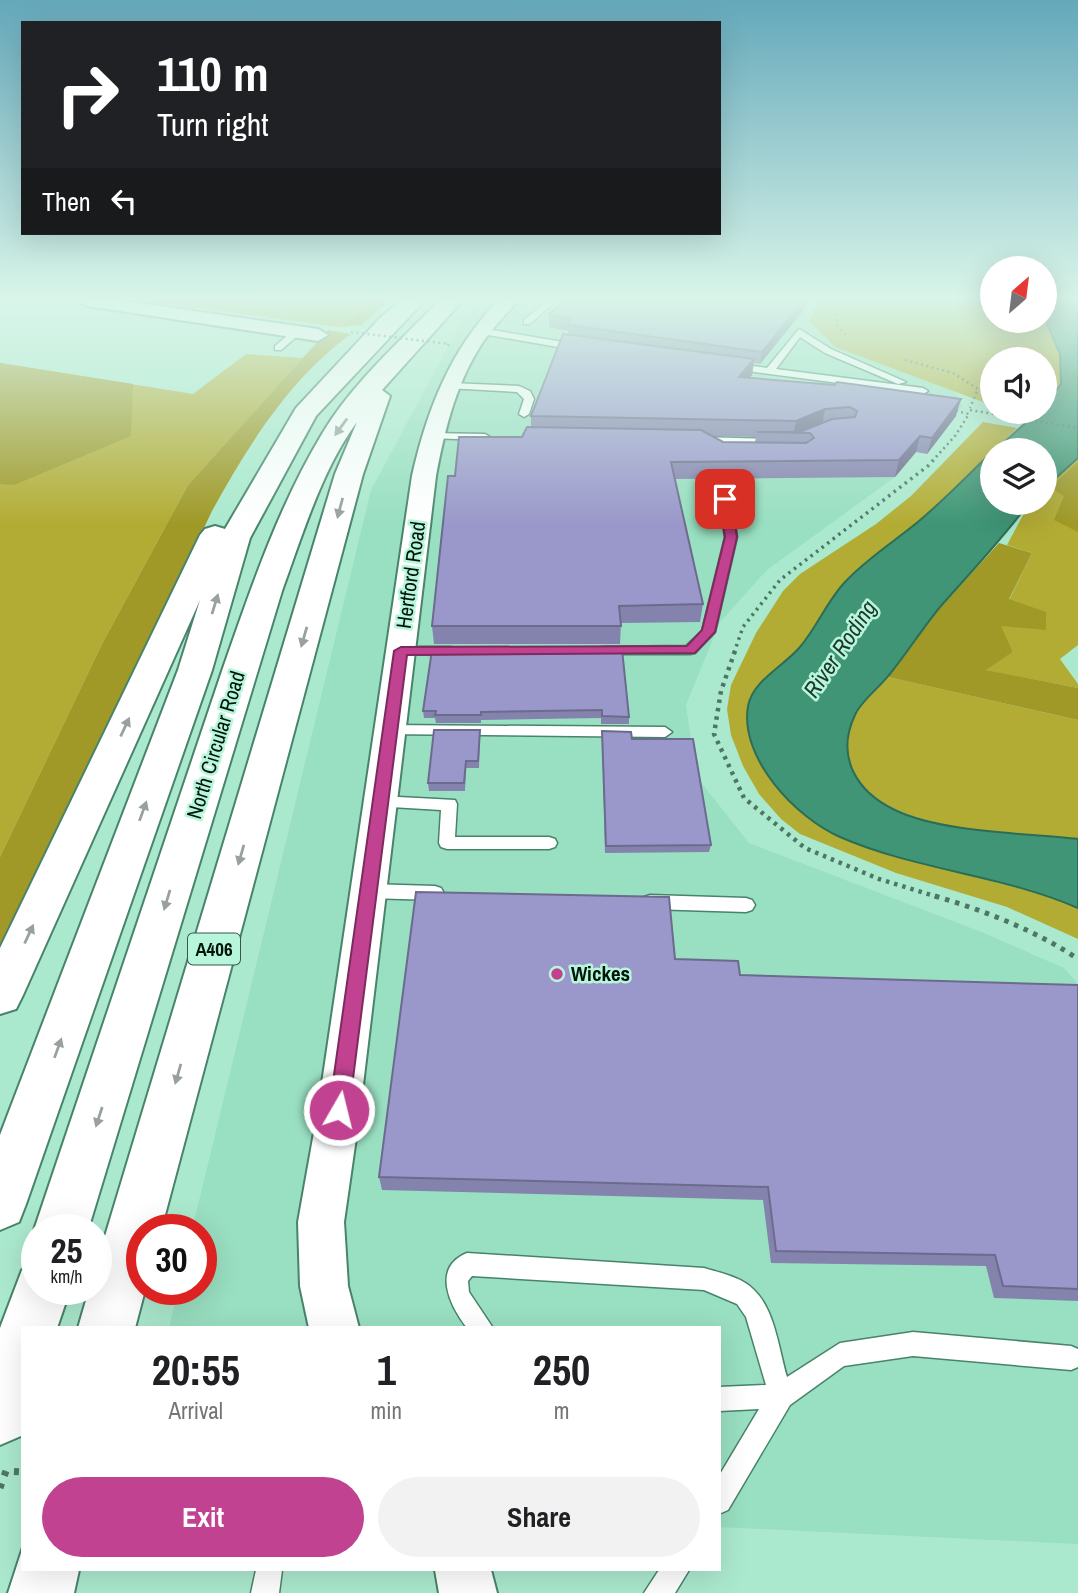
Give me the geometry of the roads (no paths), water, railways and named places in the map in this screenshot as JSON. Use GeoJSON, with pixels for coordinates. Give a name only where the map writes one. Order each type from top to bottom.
{"type":"FeatureCollection","features":[{"type":"Feature","properties":{"kind":"highway","name":"North Circular Road"},"geometry":{"type":"LineString","coordinates":[[0,1204],[195,670],[235,538],[305,412],[339,375]]}},
{"type":"Feature","properties":{"kind":"highway","name":"North Circular Road"},"geometry":{"type":"LineString","coordinates":[[66,1214],[239,671],[300,505],[335,434],[380,375]]}},
{"type":"Feature","properties":{"kind":"highway","name":"A406"},"geometry":{"type":"LineString","coordinates":[[107,1326],[349,474],[374,412],[382,375]]}},
{"type":"Feature","properties":{"kind":"highway"},"geometry":{"type":"LineString","coordinates":[[0,995],[228,509],[305,412]]}},
{"type":"Feature","properties":{"kind":"highway"},"geometry":{"type":"LineString","coordinates":[[30,1326],[37,1305]]}},
{"type":"Feature","properties":{"kind":"highway"},"geometry":{"type":"LineString","coordinates":[[0,1415],[21,1352]]}},
{"type":"Feature","properties":{"kind":"highway"},"geometry":{"type":"LineString","coordinates":[[41,1593],[46,1571]]}},
{"type":"Feature","properties":{"kind":"street","name":"Hertford Road"},"geometry":{"type":"LineString","coordinates":[[334,1326],[324,1286],[321,1222],[431,436],[455,375]]}},
{"type":"Feature","properties":{"kind":"street"},"geometry":{"type":"LineString","coordinates":[[463,1571],[468,1593]]}},
{"type":"Feature","properties":{"kind":"lane"},"geometry":{"type":"LineString","coordinates":[[814,375],[923,391],[886,375]]}},
{"type":"Feature","properties":{"kind":"lane"},"geometry":{"type":"LineString","coordinates":[[450,386],[519,390],[526,393],[529,399],[524,414]]}},
{"type":"Feature","properties":{"kind":"lane"},"geometry":{"type":"LineString","coordinates":[[431,436],[502,437]]}},
{"type":"Feature","properties":{"kind":"lane"},"geometry":{"type":"LineString","coordinates":[[776,454],[721,453],[693,440],[784,443]]}},
{"type":"Feature","properties":{"kind":"lane"},"geometry":{"type":"LineString","coordinates":[[583,651],[691,650],[708,632],[731,537],[725,499]]}},
{"type":"Feature","properties":{"kind":"lane"},"geometry":{"type":"LineString","coordinates":[[401,651],[463,651]]}},
{"type":"Feature","properties":{"kind":"lane"},"geometry":{"type":"LineString","coordinates":[[388,730],[665,732]]}},
{"type":"Feature","properties":{"kind":"lane"},"geometry":{"type":"LineString","coordinates":[[380,802],[449,804],[447,843],[549,843]]}},
{"type":"Feature","properties":{"kind":"lane"},"geometry":{"type":"LineString","coordinates":[[368,891],[449,894]]}},
{"type":"Feature","properties":{"kind":"lane"},"geometry":{"type":"LineString","coordinates":[[638,901],[746,905]]}},
{"type":"Feature","properties":{"kind":"lane"},"geometry":{"type":"LineString","coordinates":[[480,1326],[460,1298],[456,1286],[458,1273],[467,1264],[704,1279],[745,1296],[756,1311],[781,1396]]}},
{"type":"Feature","properties":{"kind":"lane"},"geometry":{"type":"LineString","coordinates":[[721,1498],[781,1396],[841,1355],[914,1344],[1072,1358]]}},
{"type":"Feature","properties":{"kind":"lane"},"geometry":{"type":"LineString","coordinates":[[721,1399],[781,1396]]}},
{"type":"Feature","properties":{"kind":"lane"},"geometry":{"type":"LineString","coordinates":[[265,1593],[269,1571]]}},
{"type":"Feature","properties":{"kind":"lane"},"geometry":{"type":"LineString","coordinates":[[658,1593],[675,1571]]}},
{"type":"Feature","properties":{"kind":"water"},"geometry":{"type":"Polygon","coordinates":[[[1061,375],[1078,375],[1078,458],[1057,477],[1057,438],[1009,438],[1024,424],[1057,424],[1057,389],[1061,384],[1061,375]]]}},
{"type":"Feature","properties":{"kind":"water","name":"River Roding"},"geometry":{"type":"Polygon","coordinates":[[[980,463],[980,515],[1019,515],[940,607],[889,675],[858,710],[849,730],[847,745],[853,772],[870,793],[895,810],[914,818],[960,828],[1078,839],[1078,908],[1019,888],[899,857],[840,837],[806,816],[789,801],[774,784],[752,746],[748,706],[756,688],[800,647],[845,582],[928,513],[980,463]]]}},
{"type":"Feature","properties":{"kind":"place","name":"Wickes"},"geometry":{"type":"Point","coordinates":[557,974]}}]}
